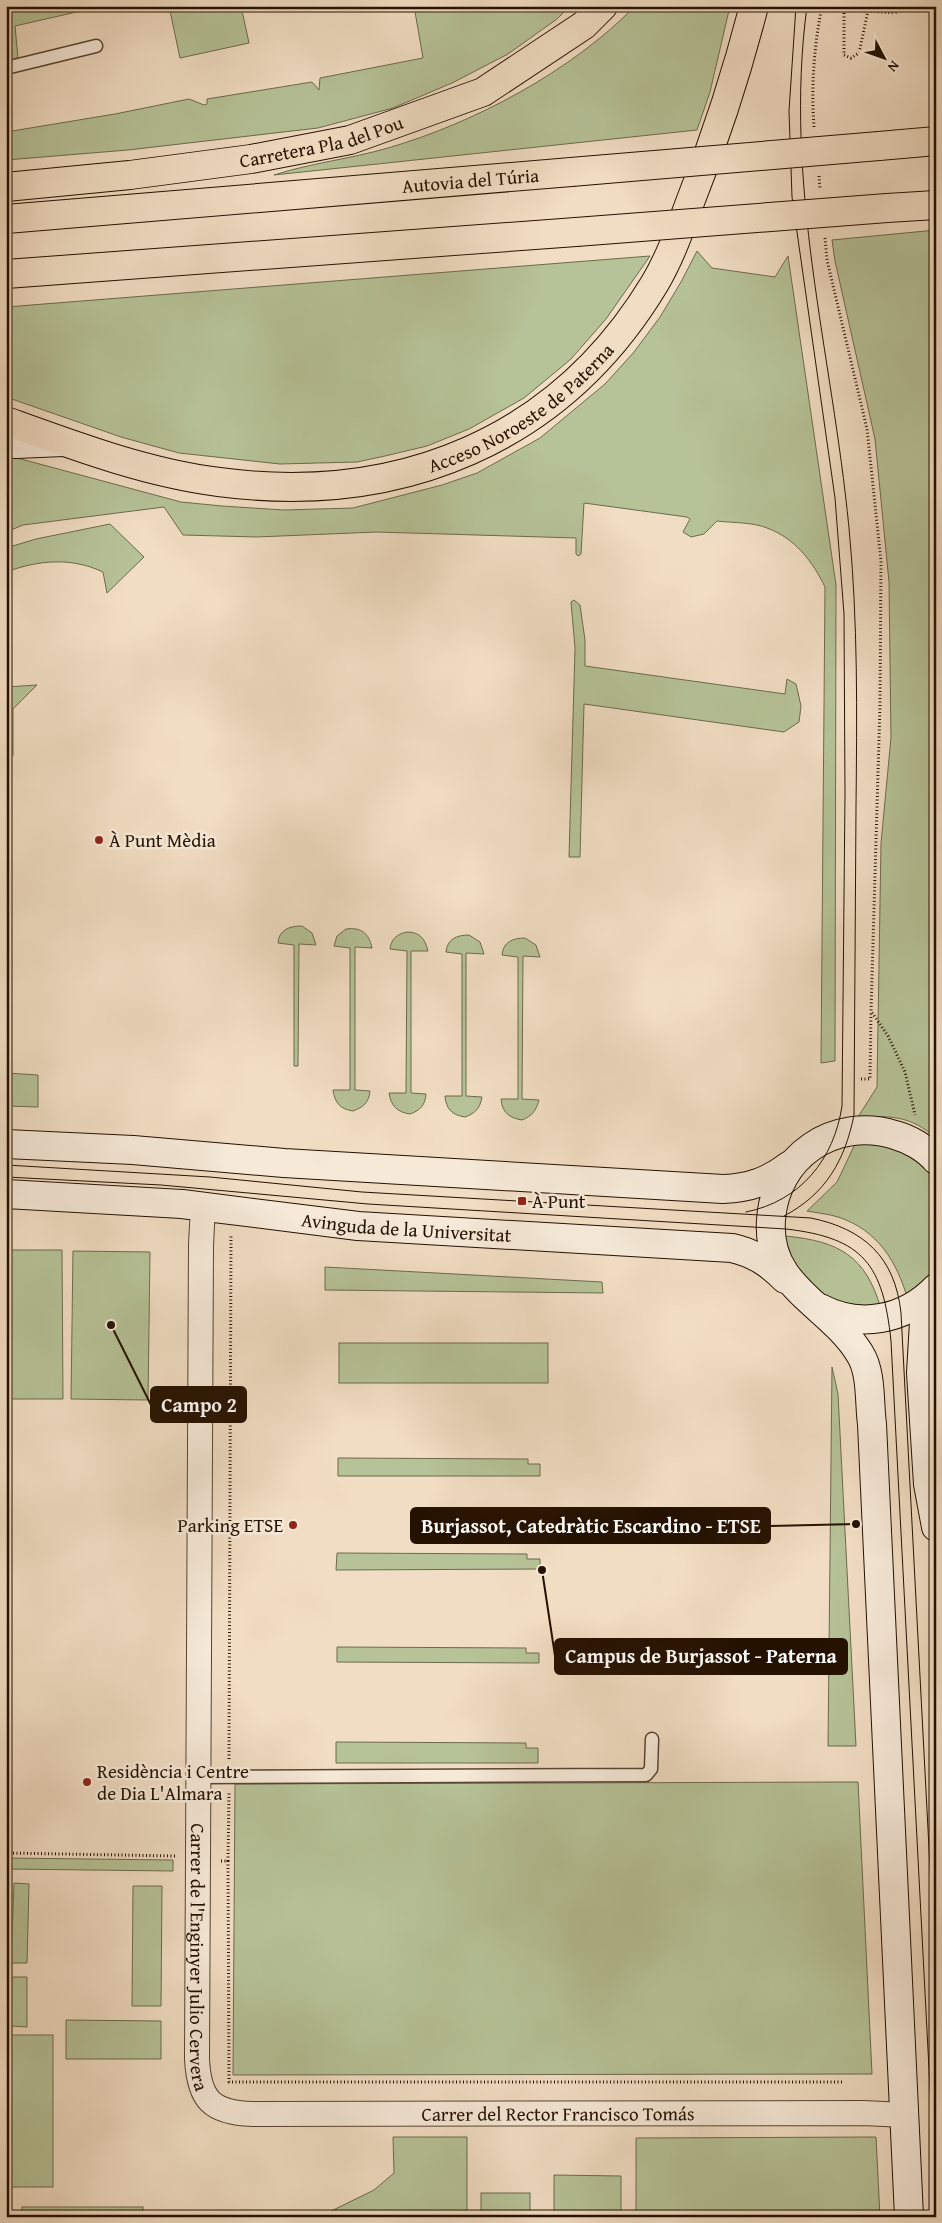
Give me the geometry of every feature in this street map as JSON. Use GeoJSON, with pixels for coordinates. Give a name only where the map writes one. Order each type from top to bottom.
{"type":"FeatureCollection","features":[{"type":"Feature","properties":{"kind":"main road","name":"Carretera Pla del Pou"},"geometry":{"type":"LineString","coordinates":[[6,187],[130,175],[251,159],[350,140],[483,92],[584,25],[603,6]]}},
{"type":"Feature","properties":{"kind":"main road","name":"Acceso Noroeste de Paterna"},"geometry":{"type":"LineString","coordinates":[[6,421],[63,442],[169,472],[217,482],[266,487],[303,487],[348,483],[419,470],[482,446],[533,417],[574,384],[606,351],[635,314],[657,281],[671,252],[719,127],[754,6]]}},
{"type":"Feature","properties":{"kind":"main road","name":"Autovia del Túria"},"geometry":{"type":"LineString","coordinates":[[6,219],[936,141]]}},
{"type":"Feature","properties":{"kind":"main road"},"geometry":{"type":"LineString","coordinates":[[6,274],[936,205]]}},
{"type":"Feature","properties":{"kind":"street"},"geometry":{"type":"LineString","coordinates":[[6,442],[16,444],[63,442]]}},
{"type":"Feature","properties":{"kind":"street"},"geometry":{"type":"LineString","coordinates":[[6,1144],[133,1150],[284,1163],[723,1189],[742,1188],[776,1176],[813,1145],[836,1134],[851,1130],[880,1130],[908,1139],[936,1160]]}},
{"type":"Feature","properties":{"kind":"street"},"geometry":{"type":"LineString","coordinates":[[793,1162],[779,1183],[773,1204],[770,1228],[773,1249],[779,1266],[803,1296],[852,1342],[861,1354],[866,1368],[872,1424],[909,2217]]}},
{"type":"Feature","properties":{"kind":"street","name":"Avinguda de la Universitat"},"geometry":{"type":"LineString","coordinates":[[6,1194],[203,1206],[358,1226],[732,1248],[750,1253],[765,1261],[803,1296]]}},
{"type":"Feature","properties":{"kind":"street","name":"Carrer de l'Enginyer Julio Cervera"},"geometry":{"type":"LineString","coordinates":[[203,1206],[201,1245],[198,2076],[200,2087],[213,2104]]}},
{"type":"Feature","properties":{"kind":"street"},"geometry":{"type":"LineString","coordinates":[[803,1296],[835,1316],[859,1320],[884,1318],[901,1313],[925,1299],[936,1288]]}},
{"type":"Feature","properties":{"kind":"street"},"geometry":{"type":"LineString","coordinates":[[936,1295],[924,1322],[921,1373],[928,1484],[936,1527]]}},
{"type":"Feature","properties":{"kind":"street","name":"Carrer del Rector Francisco Tomás"},"geometry":{"type":"LineString","coordinates":[[213,2104],[232,2114],[863,2113],[905,2115]]}},
{"type":"Feature","properties":{"kind":"lane"},"geometry":{"type":"LineString","coordinates":[[6,68],[96,46]]}},
{"type":"Feature","properties":{"kind":"lane"},"geometry":{"type":"LineString","coordinates":[[199,1777],[646,1775],[651,1769],[652,1739]]}},
{"type":"Feature","properties":{"kind":"path"},"geometry":{"type":"LineString","coordinates":[[844,8],[844,55],[851,58],[859,53],[869,6]]}},
{"type":"Feature","properties":{"kind":"path"},"geometry":{"type":"LineString","coordinates":[[822,8],[895,12],[903,6]]}},
{"type":"Feature","properties":{"kind":"path"},"geometry":{"type":"LineString","coordinates":[[846,340],[867,429],[881,561],[880,705],[870,1079],[861,1079]]}},
{"type":"Feature","properties":{"kind":"path"},"geometry":{"type":"LineString","coordinates":[[871,1011],[888,1036],[905,1072],[914,1115],[922,1120]]}},
{"type":"Feature","properties":{"kind":"path"},"geometry":{"type":"LineString","coordinates":[[231,1210],[228,1861],[230,2082],[843,2082]]}},
{"type":"Feature","properties":{"kind":"path"},"geometry":{"type":"LineString","coordinates":[[6,1853],[173,1856],[228,1861]]}},
{"type":"Feature","properties":{"kind":"green space"},"geometry":{"type":"Polygon","coordinates":[[[6,6],[103,6],[15,26],[18,58],[6,61],[6,6]]]}},
{"type":"Feature","properties":{"kind":"green space"},"geometry":{"type":"Polygon","coordinates":[[[169,6],[241,6],[249,43],[180,58],[169,6]]]}},
{"type":"Feature","properties":{"kind":"green space"},"geometry":{"type":"Polygon","coordinates":[[[414,6],[570,6],[557,19],[508,54],[452,83],[393,108],[318,128],[128,150],[6,160],[6,132],[115,114],[189,99],[204,105],[207,104],[207,99],[312,82],[319,90],[320,78],[423,58],[414,6]]]}},
{"type":"Feature","properties":{"kind":"green space"},"geometry":{"type":"Polygon","coordinates":[[[635,6],[730,6],[710,92],[697,130],[274,175],[388,148],[454,124],[487,109],[552,73],[610,30],[635,6]]]}},
{"type":"Feature","properties":{"kind":"green space"},"geometry":{"type":"Polygon","coordinates":[[[936,230],[936,1138],[917,1125],[899,1118],[858,1117],[877,1087],[881,843],[891,738],[889,582],[875,439],[835,261],[832,240],[936,230]]]}},
{"type":"Feature","properties":{"kind":"green space"},"geometry":{"type":"Polygon","coordinates":[[[697,251],[712,268],[775,277],[788,256],[836,585],[835,1061],[821,1063],[825,587],[809,560],[794,544],[777,532],[761,526],[717,521],[704,534],[691,537],[683,532],[690,519],[687,517],[584,503],[581,554],[578,556],[576,554],[576,538],[376,532],[257,537],[183,535],[164,507],[23,525],[6,532],[6,455],[181,502],[284,510],[353,508],[442,485],[477,473],[540,438],[605,384],[634,352],[660,317],[697,251]]]}},
{"type":"Feature","properties":{"kind":"green space"},"geometry":{"type":"Polygon","coordinates":[[[650,256],[606,319],[571,359],[524,398],[469,429],[427,446],[385,456],[357,462],[280,464],[179,453],[121,437],[6,397],[6,307],[650,256]]]}},
{"type":"Feature","properties":{"kind":"green space"},"geometry":{"type":"Polygon","coordinates":[[[110,524],[144,557],[107,593],[103,572],[79,564],[67,562],[43,563],[6,572],[6,548],[36,539],[110,524]]]}},
{"type":"Feature","properties":{"kind":"green space"},"geometry":{"type":"Polygon","coordinates":[[[574,600],[580,605],[585,640],[585,666],[785,694],[787,679],[796,684],[801,706],[799,722],[784,732],[584,704],[580,857],[569,857],[575,648],[571,602],[574,600]]]}},
{"type":"Feature","properties":{"kind":"green space"},"geometry":{"type":"Polygon","coordinates":[[[37,685],[13,709],[13,756],[6,763],[6,687],[37,685]]]}},
{"type":"Feature","properties":{"kind":"green space"},"geometry":{"type":"Polygon","coordinates":[[[302,926],[312,933],[316,945],[299,944],[298,1066],[294,1066],[294,945],[278,943],[283,932],[293,927],[302,926]]]}},
{"type":"Feature","properties":{"kind":"green space"},"geometry":{"type":"Polygon","coordinates":[[[346,929],[356,929],[364,932],[369,938],[372,948],[355,947],[355,1090],[370,1091],[365,1104],[353,1111],[339,1105],[333,1090],[350,1090],[350,948],[334,946],[337,936],[346,929]]]}},
{"type":"Feature","properties":{"kind":"green space"},"geometry":{"type":"Polygon","coordinates":[[[407,932],[419,935],[428,951],[411,951],[411,1093],[426,1094],[422,1107],[410,1114],[395,1108],[389,1093],[406,1093],[407,951],[390,949],[395,938],[407,932]]]}},
{"type":"Feature","properties":{"kind":"green space"},"geometry":{"type":"Polygon","coordinates":[[[469,935],[480,942],[484,954],[466,953],[466,1096],[482,1097],[477,1110],[465,1117],[451,1111],[445,1096],[462,1096],[462,954],[446,952],[448,944],[453,939],[469,935]]]}},
{"type":"Feature","properties":{"kind":"green space"},"geometry":{"type":"Polygon","coordinates":[[[525,938],[536,945],[540,957],[523,956],[522,1099],[539,1100],[533,1113],[522,1120],[507,1114],[501,1099],[518,1099],[518,957],[502,955],[504,947],[509,942],[525,938]]]}},
{"type":"Feature","properties":{"kind":"green space"},"geometry":{"type":"Polygon","coordinates":[[[6,1073],[38,1075],[38,1107],[6,1106],[6,1073]]]}},
{"type":"Feature","properties":{"kind":"green space"},"geometry":{"type":"Polygon","coordinates":[[[856,1142],[879,1144],[911,1155],[929,1169],[936,1178],[936,1275],[908,1300],[892,1260],[875,1239],[852,1223],[834,1216],[807,1211],[837,1182],[856,1142]]]}},
{"type":"Feature","properties":{"kind":"green space"},"geometry":{"type":"Polygon","coordinates":[[[785,1236],[821,1242],[848,1254],[867,1276],[875,1291],[881,1309],[831,1302],[803,1279],[787,1250],[785,1236]]]}},
{"type":"Feature","properties":{"kind":"green space"},"geometry":{"type":"Polygon","coordinates":[[[6,1250],[62,1250],[63,1399],[6,1399],[6,1250]]]}},
{"type":"Feature","properties":{"kind":"green space"},"geometry":{"type":"Polygon","coordinates":[[[73,1251],[150,1252],[148,1400],[71,1399],[73,1251]]]}},
{"type":"Feature","properties":{"kind":"green space"},"geometry":{"type":"Polygon","coordinates":[[[325,1267],[602,1282],[603,1293],[325,1290],[325,1267]]]}},
{"type":"Feature","properties":{"kind":"green space"},"geometry":{"type":"Polygon","coordinates":[[[339,1343],[548,1343],[548,1383],[339,1383],[339,1343]]]}},
{"type":"Feature","properties":{"kind":"green space"},"geometry":{"type":"Polygon","coordinates":[[[832,1367],[838,1394],[856,1746],[828,1746],[832,1367]]]}},
{"type":"Feature","properties":{"kind":"green space"},"geometry":{"type":"Polygon","coordinates":[[[338,1458],[528,1459],[528,1464],[540,1464],[540,1476],[338,1476],[338,1458]]]}},
{"type":"Feature","properties":{"kind":"green space"},"geometry":{"type":"Polygon","coordinates":[[[933,1545],[936,1549],[936,1664],[933,1545]]]}},
{"type":"Feature","properties":{"kind":"green space"},"geometry":{"type":"Polygon","coordinates":[[[337,1553],[527,1554],[527,1559],[540,1559],[540,1569],[336,1570],[337,1553]]]}},
{"type":"Feature","properties":{"kind":"green space"},"geometry":{"type":"Polygon","coordinates":[[[337,1647],[526,1648],[526,1653],[539,1653],[539,1663],[337,1662],[337,1647]]]}},
{"type":"Feature","properties":{"kind":"green space"},"geometry":{"type":"Polygon","coordinates":[[[336,1742],[526,1743],[526,1748],[538,1748],[538,1763],[336,1763],[336,1742]]]}},
{"type":"Feature","properties":{"kind":"green space"},"geometry":{"type":"Polygon","coordinates":[[[858,1782],[872,2074],[233,2075],[235,1784],[858,1782]]]}},
{"type":"Feature","properties":{"kind":"green space"},"geometry":{"type":"Polygon","coordinates":[[[6,1858],[173,1860],[173,1871],[6,1869],[6,1858]]]}},
{"type":"Feature","properties":{"kind":"green space"},"geometry":{"type":"Polygon","coordinates":[[[14,1883],[29,1884],[27,1963],[11,1963],[14,1883]]]}},
{"type":"Feature","properties":{"kind":"green space"},"geometry":{"type":"Polygon","coordinates":[[[133,1886],[162,1886],[161,2006],[132,2006],[133,1886]]]}},
{"type":"Feature","properties":{"kind":"green space"},"geometry":{"type":"Polygon","coordinates":[[[12,1977],[27,1977],[27,2027],[11,2026],[12,1977]]]}},
{"type":"Feature","properties":{"kind":"green space"},"geometry":{"type":"Polygon","coordinates":[[[66,2020],[161,2021],[161,2059],[66,2059],[66,2020]]]}},
{"type":"Feature","properties":{"kind":"green space"},"geometry":{"type":"Polygon","coordinates":[[[6,2035],[53,2035],[53,2187],[6,2187],[6,2035]]]}},
{"type":"Feature","properties":{"kind":"green space"},"geometry":{"type":"Polygon","coordinates":[[[393,2137],[467,2137],[467,2217],[319,2217],[374,2190],[394,2173],[393,2137]]]}},
{"type":"Feature","properties":{"kind":"green space"},"geometry":{"type":"Polygon","coordinates":[[[876,2137],[880,2217],[636,2217],[636,2138],[876,2137]]]}},
{"type":"Feature","properties":{"kind":"green space"},"geometry":{"type":"Polygon","coordinates":[[[554,2175],[621,2176],[621,2217],[554,2217],[554,2175]]]}},
{"type":"Feature","properties":{"kind":"green space"},"geometry":{"type":"Polygon","coordinates":[[[481,2193],[530,2193],[530,2217],[481,2217],[481,2193]]]}},
{"type":"Feature","properties":{"kind":"green space"},"geometry":{"type":"Polygon","coordinates":[[[22,2207],[143,2207],[143,2217],[22,2217],[22,2207]]]}},
{"type":"Feature","properties":{"kind":"tram line"},"geometry":{"type":"LineString","coordinates":[[746,1212],[783,1198],[812,1175],[823,1160],[831,1143],[838,1125],[842,1106],[845,793],[844,614],[835,498],[792,197],[789,111],[796,6]]}},
{"type":"Feature","properties":{"kind":"tram line"},"geometry":{"type":"LineString","coordinates":[[784,1216],[811,1197],[831,1174],[845,1147],[854,1115],[857,702],[854,598],[849,528],[841,462],[805,203],[801,138],[801,73],[807,6]]}},
{"type":"Feature","properties":{"kind":"tram line"},"geometry":{"type":"LineString","coordinates":[[6,1165],[210,1177],[362,1192],[811,1218],[847,1230],[861,1238],[874,1249],[884,1261],[892,1276],[898,1293],[901,1313],[936,1982]]}},
{"type":"Feature","properties":{"kind":"tram line"},"geometry":{"type":"LineString","coordinates":[[6,1177],[161,1185],[368,1204],[786,1229],[813,1233],[834,1240],[851,1248],[865,1260],[875,1275],[882,1293],[891,1341],[936,2203]]}},
{"type":"Feature","properties":{"kind":"place","name":"À Punt Mèdia"},"geometry":{"type":"Point","coordinates":[99,840]}},
{"type":"Feature","properties":{"kind":"place","name":"À Punt"},"geometry":{"type":"Point","coordinates":[522,1201]}},
{"type":"Feature","properties":{"kind":"place","name":"Campo 2"},"geometry":{"type":"Point","coordinates":[111,1325]}},
{"type":"Feature","properties":{"kind":"place","name":"Burjassot, Catedràtic Escardino - ETSE"},"geometry":{"type":"Point","coordinates":[856,1524]}},
{"type":"Feature","properties":{"kind":"place","name":"Parking ETSE"},"geometry":{"type":"Point","coordinates":[293,1525]}},
{"type":"Feature","properties":{"kind":"place","name":"Campus de Burjassot - Paterna"},"geometry":{"type":"Point","coordinates":[542,1570]}},
{"type":"Feature","properties":{"kind":"place","name":"Residència i Centre de Dia L'Almara"},"geometry":{"type":"Point","coordinates":[87,1782]}}]}
